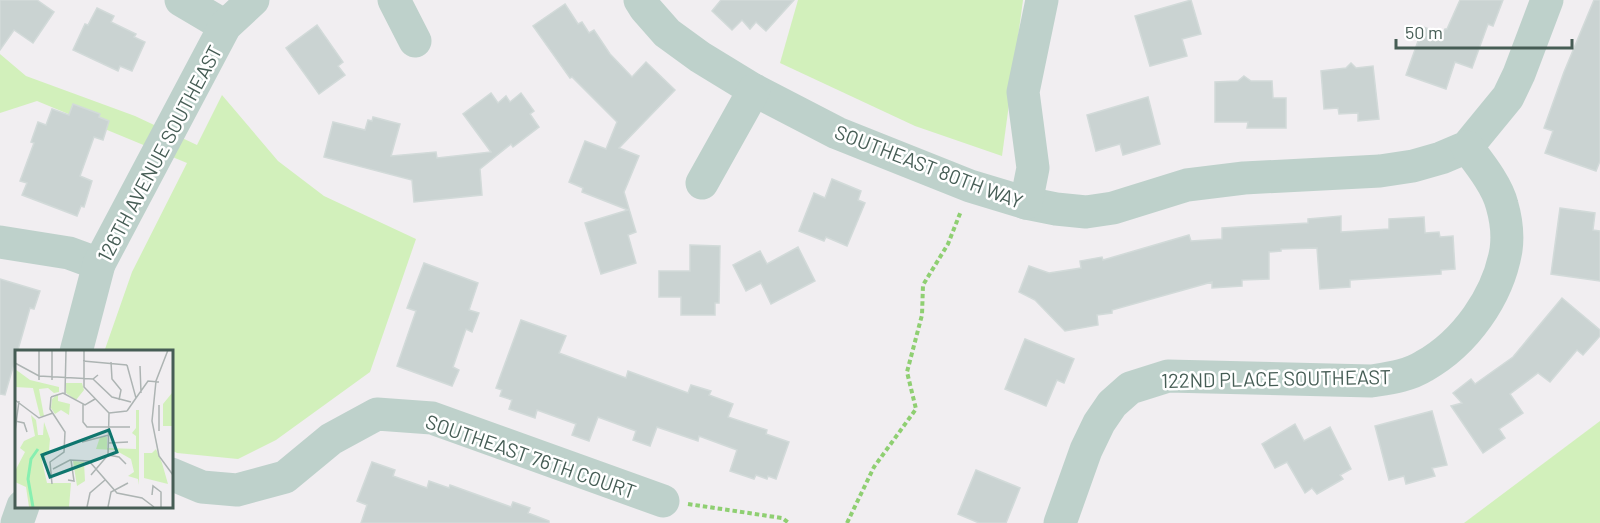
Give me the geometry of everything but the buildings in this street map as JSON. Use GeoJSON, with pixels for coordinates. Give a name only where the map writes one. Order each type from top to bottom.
{"type":"FeatureCollection","features":[{"type":"Feature","properties":{"kind":"street"},"geometry":{"type":"LineString","coordinates":[[182,0],[225,26]]}},
{"type":"Feature","properties":{"kind":"street","name":"126TH AVENUE SOUTHEAST"},"geometry":{"type":"LineString","coordinates":[[77,350],[99,264],[225,26],[254,0]]}},
{"type":"Feature","properties":{"kind":"street"},"geometry":{"type":"LineString","coordinates":[[394,0],[415,41]]}},
{"type":"Feature","properties":{"kind":"street","name":"SOUTHEAST 80TH WAY"},"geometry":{"type":"LineString","coordinates":[[640,0],[667,33],[700,57],[754,90],[837,133],[970,186],[1026,203],[1056,209],[1095,211],[1113,208],[1187,185],[1244,178],[1380,171],[1413,166],[1467,147]]}},
{"type":"Feature","properties":{"kind":"street"},"geometry":{"type":"LineString","coordinates":[[1026,203],[1033,168],[1023,92],[1042,0]]}},
{"type":"Feature","properties":{"kind":"street"},"geometry":{"type":"LineString","coordinates":[[1467,147],[1508,97],[1519,75],[1547,0]]}},
{"type":"Feature","properties":{"kind":"street"},"geometry":{"type":"LineString","coordinates":[[702,183],[754,90]]}},
{"type":"Feature","properties":{"kind":"street","name":"122ND PLACE SOUTHEAST"},"geometry":{"type":"LineString","coordinates":[[1060,523],[1086,450],[1099,423],[1112,404],[1130,388],[1168,376],[1371,381],[1402,376],[1423,367],[1445,352],[1485,305],[1499,274],[1506,249],[1506,225],[1502,202],[1489,178],[1467,147]]}},
{"type":"Feature","properties":{"kind":"street"},"geometry":{"type":"LineString","coordinates":[[0,242],[69,253],[99,264]]}},
{"type":"Feature","properties":{"kind":"street","name":"SOUTHEAST 76TH COURT"},"geometry":{"type":"LineString","coordinates":[[172,474],[202,488],[237,490],[285,477],[331,439],[376,414],[432,418],[663,501]]}},
{"type":"Feature","properties":{"kind":"street"},"geometry":{"type":"LineString","coordinates":[[17,523],[23,508]]}},
{"type":"Feature","properties":{"kind":"path"},"geometry":{"type":"LineString","coordinates":[[847,523],[874,467],[916,409],[907,372],[922,315],[923,285],[948,244],[970,186]]}},
{"type":"Feature","properties":{"kind":"path"},"geometry":{"type":"LineString","coordinates":[[663,501],[782,518],[789,523]]}},
{"type":"Feature","properties":{"kind":"green space"},"geometry":{"type":"Polygon","coordinates":[[[798,0],[1023,0],[1002,156],[915,126],[780,63],[798,0]]]}},
{"type":"Feature","properties":{"kind":"green space"},"geometry":{"type":"Polygon","coordinates":[[[0,54],[26,76],[135,116],[197,145],[222,95],[278,161],[324,196],[416,239],[370,372],[276,440],[238,459],[177,453],[172,450],[172,350],[105,350],[132,272],[187,163],[37,101],[0,113],[0,54]]]}},
{"type":"Feature","properties":{"kind":"green space"},"geometry":{"type":"Polygon","coordinates":[[[1600,421],[1600,523],[1464,523],[1600,421]]]}}]}
